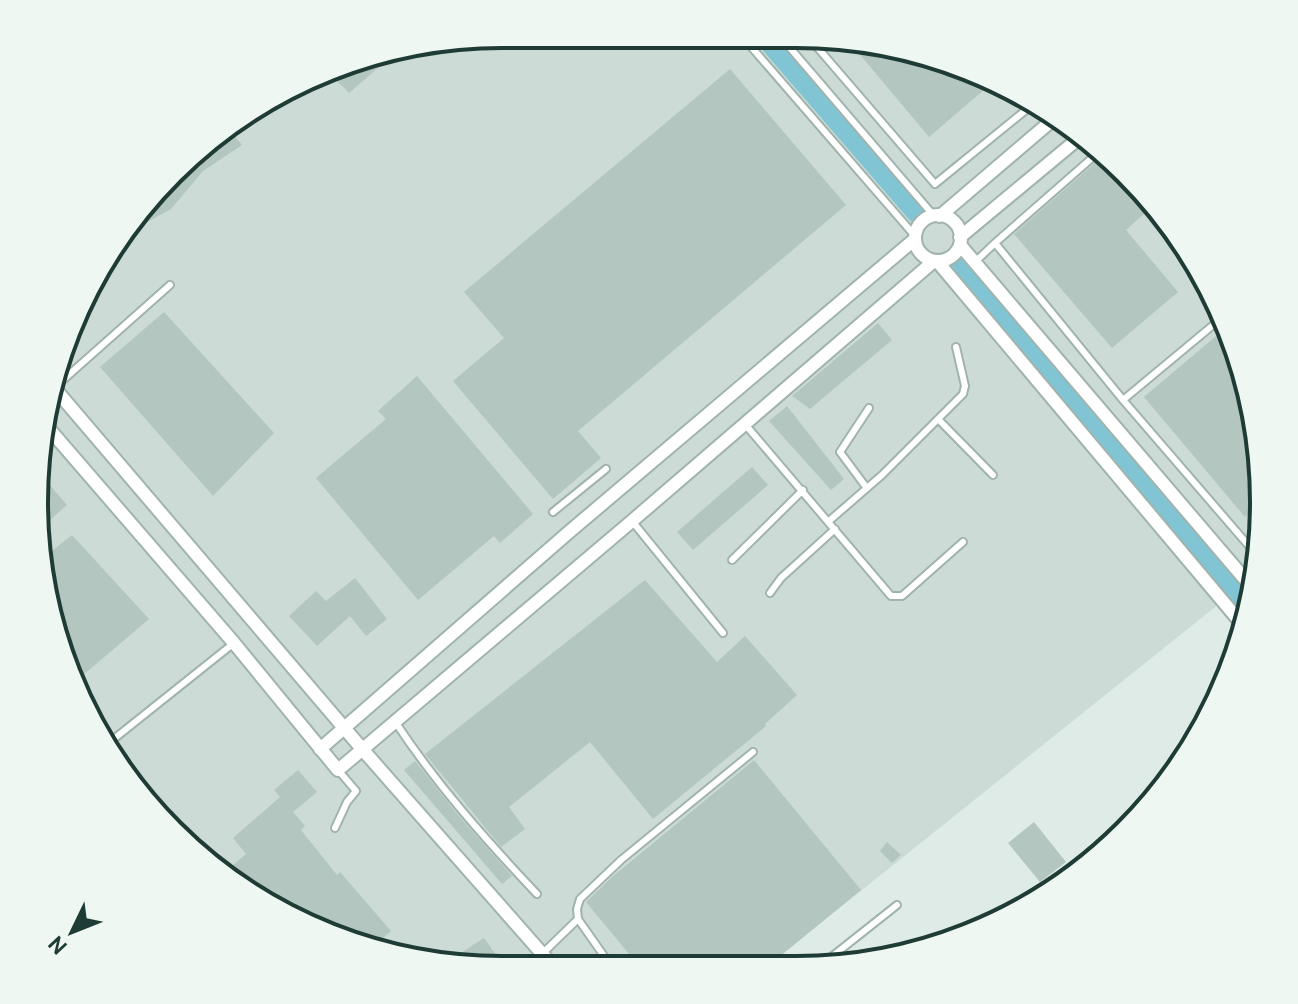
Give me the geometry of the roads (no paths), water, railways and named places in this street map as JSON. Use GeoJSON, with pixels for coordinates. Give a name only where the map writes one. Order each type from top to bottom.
{"type":"FeatureCollection","features":[{"type":"Feature","properties":{"kind":"street"},"geometry":{"type":"LineString","coordinates":[[320,749],[580,522],[915,237],[919,225],[937,216],[1047,124]]}},
{"type":"Feature","properties":{"kind":"street"},"geometry":{"type":"LineString","coordinates":[[54,434],[234,643],[338,770],[935,261],[949,258],[960,241],[1073,143]]}},
{"type":"Feature","properties":{"kind":"street"},"geometry":{"type":"LineString","coordinates":[[937,216],[952,221],[960,241],[975,263],[1243,577]]}},
{"type":"Feature","properties":{"kind":"street"},"geometry":{"type":"LineString","coordinates":[[915,237],[919,251],[935,261],[1236,617]]}},
{"type":"Feature","properties":{"kind":"street"},"geometry":{"type":"LineString","coordinates":[[61,396],[542,954]]}},
{"type":"Feature","properties":{"kind":"lane"},"geometry":{"type":"LineString","coordinates":[[752,48],[915,237]]}},
{"type":"Feature","properties":{"kind":"lane"},"geometry":{"type":"LineString","coordinates":[[790,48],[937,216]]}},
{"type":"Feature","properties":{"kind":"lane"},"geometry":{"type":"LineString","coordinates":[[819,49],[935,184],[1025,110]]}},
{"type":"Feature","properties":{"kind":"lane"},"geometry":{"type":"LineString","coordinates":[[975,263],[1092,158]]}},
{"type":"Feature","properties":{"kind":"lane"},"geometry":{"type":"LineString","coordinates":[[995,243],[1123,400],[1248,545]]}},
{"type":"Feature","properties":{"kind":"lane"},"geometry":{"type":"LineString","coordinates":[[66,374],[170,285]]}},
{"type":"Feature","properties":{"kind":"lane"},"geometry":{"type":"LineString","coordinates":[[1123,400],[1214,325]]}},
{"type":"Feature","properties":{"kind":"lane"},"geometry":{"type":"LineString","coordinates":[[829,521],[963,394],[965,386],[956,347]]}},
{"type":"Feature","properties":{"kind":"lane"},"geometry":{"type":"LineString","coordinates":[[866,487],[840,452],[869,408]]}},
{"type":"Feature","properties":{"kind":"lane"},"geometry":{"type":"LineString","coordinates":[[938,419],[993,475]]}},
{"type":"Feature","properties":{"kind":"lane"},"geometry":{"type":"LineString","coordinates":[[744,423],[891,596],[902,596],[963,542]]}},
{"type":"Feature","properties":{"kind":"lane"},"geometry":{"type":"LineString","coordinates":[[553,512],[606,469]]}},
{"type":"Feature","properties":{"kind":"lane"},"geometry":{"type":"LineString","coordinates":[[732,560],[803,490]]}},
{"type":"Feature","properties":{"kind":"lane"},"geometry":{"type":"LineString","coordinates":[[632,521],[723,633]]}},
{"type":"Feature","properties":{"kind":"lane"},"geometry":{"type":"LineString","coordinates":[[770,593],[781,578],[835,529]]}},
{"type":"Feature","properties":{"kind":"lane"},"geometry":{"type":"LineString","coordinates":[[115,738],[234,643]]}},
{"type":"Feature","properties":{"kind":"lane"},"geometry":{"type":"LineString","coordinates":[[396,723],[421,762],[480,833],[537,894]]}},
{"type":"Feature","properties":{"kind":"lane"},"geometry":{"type":"LineString","coordinates":[[604,956],[578,919],[580,899],[621,860],[753,752]]}},
{"type":"Feature","properties":{"kind":"lane"},"geometry":{"type":"LineString","coordinates":[[335,828],[356,791],[338,770]]}},
{"type":"Feature","properties":{"kind":"lane"},"geometry":{"type":"LineString","coordinates":[[835,954],[897,905]]}},
{"type":"Feature","properties":{"kind":"lane"},"geometry":{"type":"LineString","coordinates":[[542,954],[578,919]]}},
{"type":"Feature","properties":{"kind":"waterway"},"geometry":{"type":"LineString","coordinates":[[775,48],[917,212]]}},
{"type":"Feature","properties":{"kind":"waterway"},"geometry":{"type":"LineString","coordinates":[[955,262],[1240,596]]}}]}
